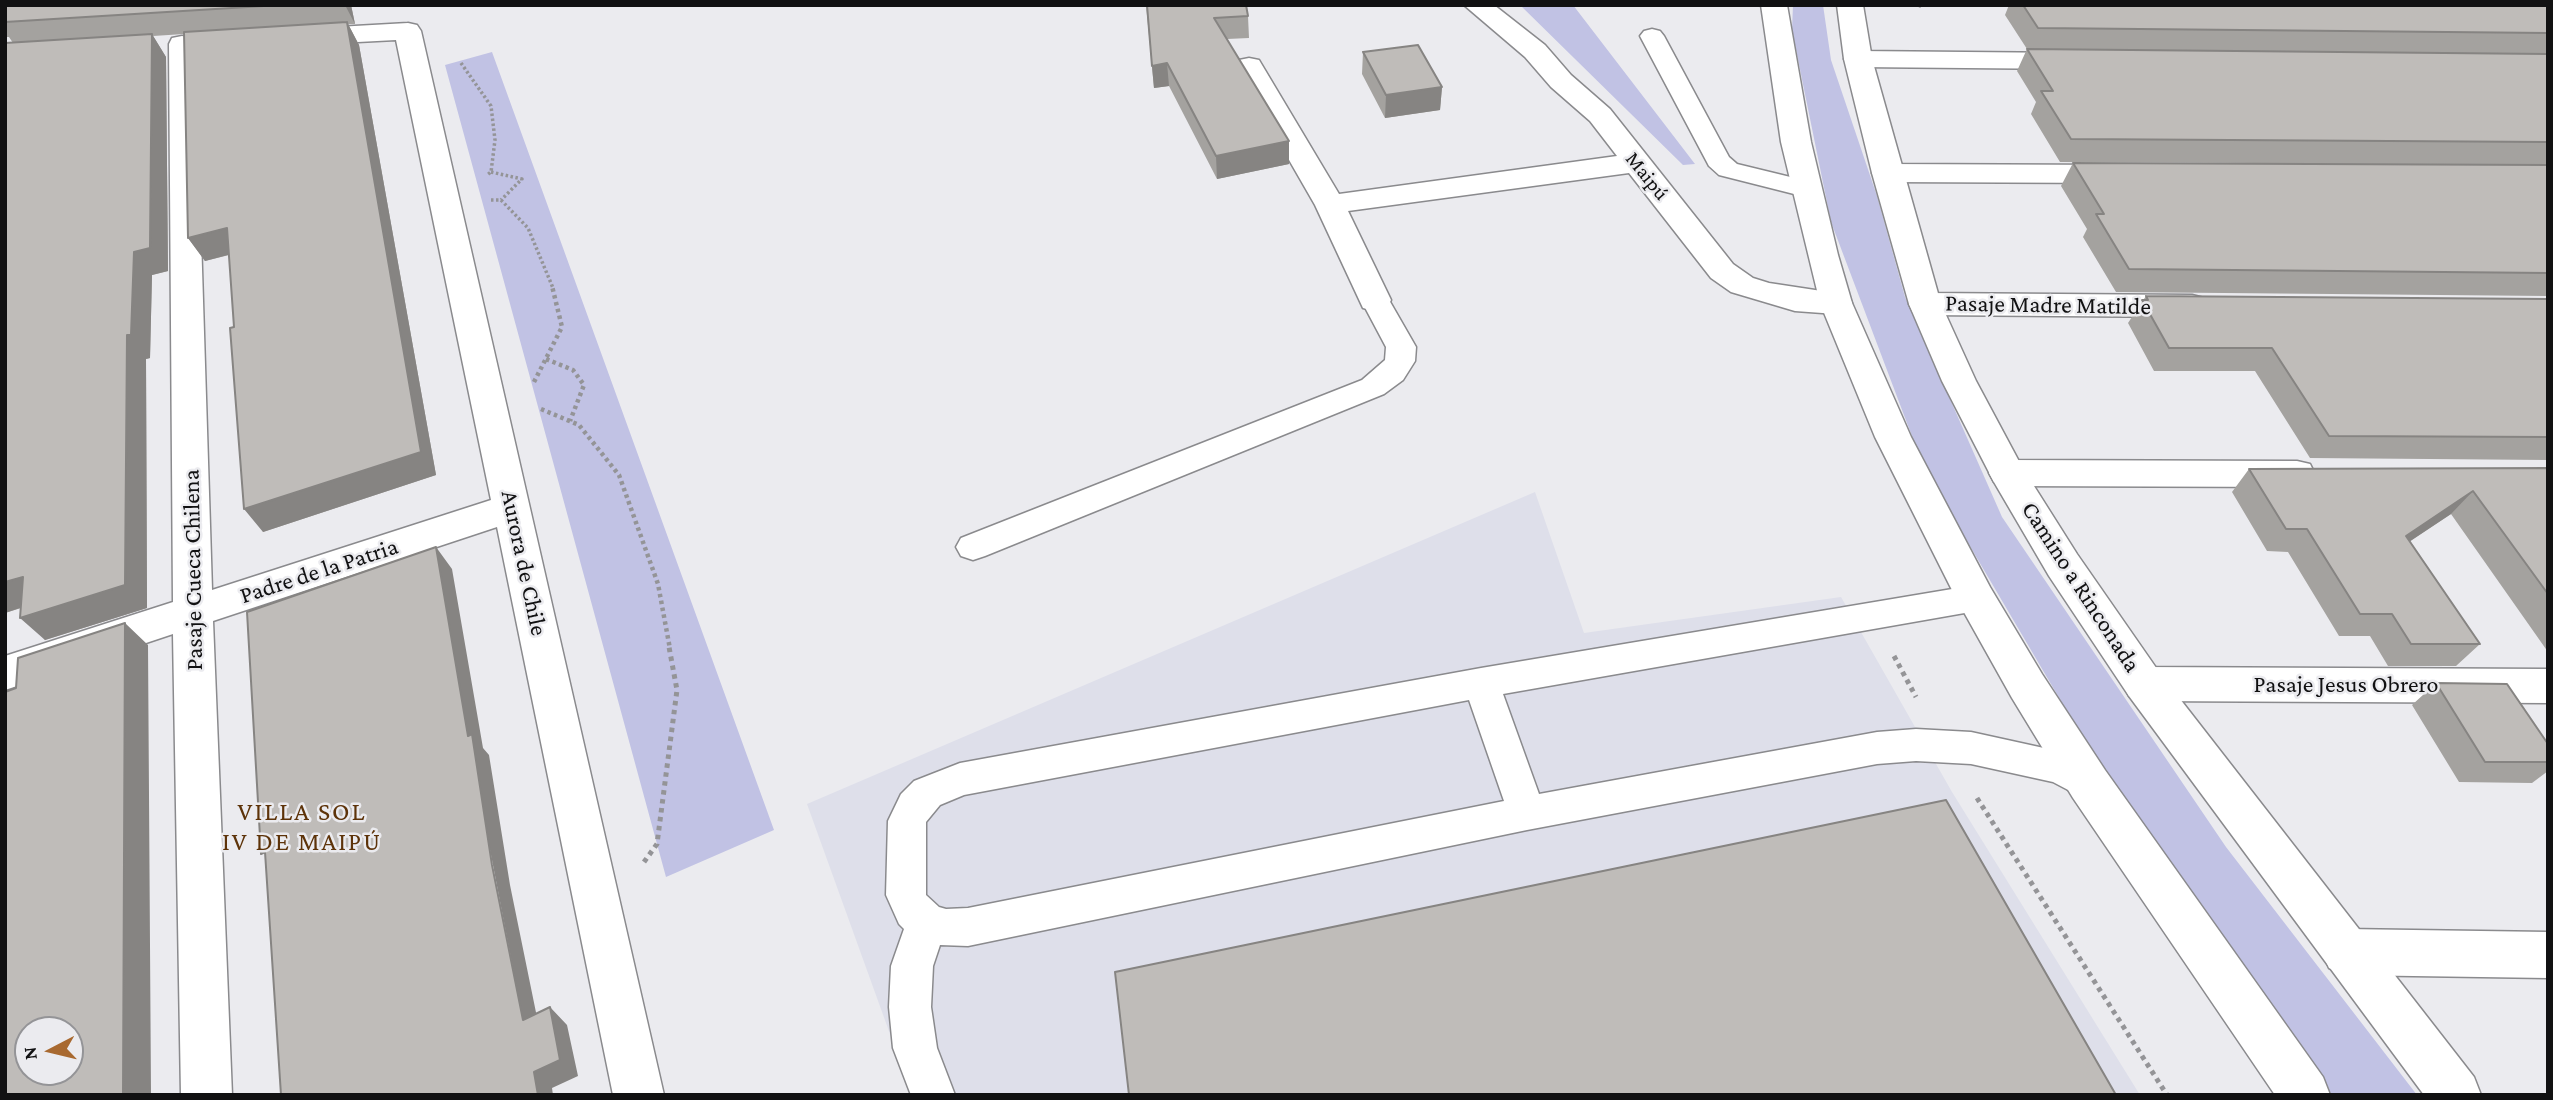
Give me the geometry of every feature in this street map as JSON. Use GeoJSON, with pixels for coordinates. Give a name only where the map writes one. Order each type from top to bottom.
{"type":"FeatureCollection","features":[{"type":"Feature","properties":{"kind":"street","name":"Maipú"},"geometry":{"type":"LineString","coordinates":[[1477,5],[1535,51],[1562,81],[1600,115],[1722,271],[1742,285],[1761,292],[1795,300],[1836,303]]}},
{"type":"Feature","properties":{"kind":"street"},"geometry":{"type":"LineString","coordinates":[[1774,5],[1785,82],[1806,189],[1836,303],[1893,437],[1976,598],[2089,784],[2305,1095]]}},
{"type":"Feature","properties":{"kind":"street","name":"Camino a Rinconada"},"geometry":{"type":"LineString","coordinates":[[1850,5],[1858,59],[1925,304],[1959,381],[2007,473],[2063,565],[2144,684],[2456,1095]]}},
{"type":"Feature","properties":{"kind":"street"},"geometry":{"type":"LineString","coordinates":[[279,39],[413,21]]}},
{"type":"Feature","properties":{"kind":"street","name":"Aurora de Chile"},"geometry":{"type":"LineString","coordinates":[[413,21],[446,203],[639,1095]]}},
{"type":"Feature","properties":{"kind":"street"},"geometry":{"type":"LineString","coordinates":[[155,46],[210,43]]}},
{"type":"Feature","properties":{"kind":"street","name":"Pasaje Cueca Chilena"},"geometry":{"type":"LineString","coordinates":[[182,44],[193,612],[207,1095]]}},
{"type":"Feature","properties":{"kind":"street"},"geometry":{"type":"LineString","coordinates":[[1858,59],[2100,61]]}},
{"type":"Feature","properties":{"kind":"street"},"geometry":{"type":"LineString","coordinates":[[1249,66],[1330,205],[1375,300]]}},
{"type":"Feature","properties":{"kind":"street"},"geometry":{"type":"LineString","coordinates":[[1330,205],[1422,190],[1636,163]]}},
{"type":"Feature","properties":{"kind":"street"},"geometry":{"type":"LineString","coordinates":[[1887,173],[2142,174]]}},
{"type":"Feature","properties":{"kind":"street","name":"Pasaje Madre Matilde"},"geometry":{"type":"LineString","coordinates":[[1925,304],[2227,307]]}},
{"type":"Feature","properties":{"kind":"street"},"geometry":{"type":"LineString","coordinates":[[2007,473],[2328,474]]}},
{"type":"Feature","properties":{"kind":"street","name":"Padre de la Patria"},"geometry":{"type":"LineString","coordinates":[[5,673],[512,508]]}},
{"type":"Feature","properties":{"kind":"street","name":"Pasaje Jesus Obrero"},"geometry":{"type":"LineString","coordinates":[[2144,684],[2548,686]]}},
{"type":"Feature","properties":{"kind":"street"},"geometry":{"type":"LineString","coordinates":[[2346,952],[2548,955]]}},
{"type":"Feature","properties":{"kind":"lane"},"geometry":{"type":"LineString","coordinates":[[1651,36],[1718,161],[1728,170],[1806,189]]}},
{"type":"Feature","properties":{"kind":"lane"},"geometry":{"type":"LineString","coordinates":[[972,547],[1373,387],[1392,373],[1400,361],[1401,347],[1375,300]]}},
{"type":"Feature","properties":{"kind":"lane"},"geometry":{"type":"LineString","coordinates":[[1976,598],[1481,683],[943,784],[927,793],[915,806],[907,821],[906,895],[914,911],[927,922],[946,928],[968,927],[1527,813],[1877,748],[1916,744],[1971,747],[2009,754],[2062,768],[2089,784]]}},
{"type":"Feature","properties":{"kind":"lane"},"geometry":{"type":"LineString","coordinates":[[1481,683],[1527,813]]}},
{"type":"Feature","properties":{"kind":"lane"},"geometry":{"type":"LineString","coordinates":[[927,922],[912,966],[910,1007],[915,1048],[933,1095]]}},
{"type":"Feature","properties":{"kind":"path"},"geometry":{"type":"LineString","coordinates":[[1914,5],[1921,6]]}},
{"type":"Feature","properties":{"kind":"path"},"geometry":{"type":"LineString","coordinates":[[413,21],[465,67],[491,106],[495,140],[491,172],[468,194],[446,203]]}},
{"type":"Feature","properties":{"kind":"path"},"geometry":{"type":"LineString","coordinates":[[446,203],[501,200],[522,179],[491,172]]}},
{"type":"Feature","properties":{"kind":"path"},"geometry":{"type":"LineString","coordinates":[[489,403],[532,385],[562,327],[553,288],[527,228],[501,200]]}},
{"type":"Feature","properties":{"kind":"path"},"geometry":{"type":"LineString","coordinates":[[546,359],[573,370],[584,385],[570,421]]}},
{"type":"Feature","properties":{"kind":"path"},"geometry":{"type":"LineString","coordinates":[[489,403],[529,404],[579,425],[619,475],[658,584],[677,690],[657,844],[602,923]]}},
{"type":"Feature","properties":{"kind":"shaded area"},"geometry":{"type":"Polygon","coordinates":[[[1520,5],[1573,5],[1695,164],[1683,165],[1520,5]]]}},
{"type":"Feature","properties":{"kind":"shaded area"},"geometry":{"type":"Polygon","coordinates":[[[1793,5],[1823,5],[1831,60],[1877,196],[1905,297],[2002,517],[2226,847],[2417,1095],[2332,1095],[2085,742],[1924,468],[1831,222],[1792,30],[1793,5]]]}},
{"type":"Feature","properties":{"kind":"shaded area"},"geometry":{"type":"Polygon","coordinates":[[[492,52],[774,830],[666,877],[445,65],[492,52]]]}},
{"type":"Feature","properties":{"kind":"shaded area"},"geometry":{"type":"Polygon","coordinates":[[[1535,492],[1584,633],[1841,597],[1952,792],[2140,1095],[912,1095],[807,804],[1535,492]]]}},
{"type":"Feature","properties":{"kind":"building"},"geometry":{"type":"Polygon","coordinates":[[[5,5],[280,5],[5,22],[5,5]]]}},
{"type":"Feature","properties":{"kind":"building"},"geometry":{"type":"Polygon","coordinates":[[[1147,5],[1246,5],[1248,16],[1214,18],[1289,141],[1216,156],[1167,63],[1152,66],[1147,5]]]}},
{"type":"Feature","properties":{"kind":"building"},"geometry":{"type":"Polygon","coordinates":[[[2023,5],[2548,5],[2548,33],[2038,28],[2023,5]]]}},
{"type":"Feature","properties":{"kind":"building"},"geometry":{"type":"Polygon","coordinates":[[[347,22],[421,452],[244,509],[230,328],[234,327],[227,228],[188,238],[184,32],[347,22]]]}},
{"type":"Feature","properties":{"kind":"building"},"geometry":{"type":"Polygon","coordinates":[[[152,34],[150,248],[134,252],[131,335],[127,335],[125,585],[20,618],[23,577],[5,582],[5,43],[152,34]]]}},
{"type":"Feature","properties":{"kind":"building"},"geometry":{"type":"Polygon","coordinates":[[[1418,45],[1442,87],[1386,95],[1363,52],[1418,45]]]}},
{"type":"Feature","properties":{"kind":"building"},"geometry":{"type":"Polygon","coordinates":[[[2027,49],[2548,54],[2548,142],[2071,139],[2041,91],[2053,91],[2027,49]]]}},
{"type":"Feature","properties":{"kind":"building"},"geometry":{"type":"Polygon","coordinates":[[[2073,163],[2548,165],[2548,273],[2129,269],[2096,214],[2104,214],[2073,163]]]}},
{"type":"Feature","properties":{"kind":"building"},"geometry":{"type":"Polygon","coordinates":[[[2146,296],[2548,299],[2548,437],[2329,436],[2272,348],[2169,348],[2142,300],[2148,300],[2146,296]]]}},
{"type":"Feature","properties":{"kind":"building"},"geometry":{"type":"Polygon","coordinates":[[[2548,468],[2548,594],[2473,491],[2406,536],[2480,644],[2411,644],[2392,614],[2360,614],[2307,529],[2286,529],[2249,469],[2548,468]]]}},
{"type":"Feature","properties":{"kind":"building"},"geometry":{"type":"Polygon","coordinates":[[[436,547],[468,736],[472,734],[492,865],[523,1020],[550,1007],[560,1060],[534,1072],[538,1095],[281,1095],[265,852],[261,854],[247,612],[436,547]]]}},
{"type":"Feature","properties":{"kind":"building"},"geometry":{"type":"Polygon","coordinates":[[[125,623],[123,1095],[5,1095],[5,692],[16,688],[18,658],[125,623]]]}},
{"type":"Feature","properties":{"kind":"building"},"geometry":{"type":"Polygon","coordinates":[[[2436,683],[2507,684],[2548,744],[2548,762],[2485,762],[2436,683]]]}},
{"type":"Feature","properties":{"kind":"building"},"geometry":{"type":"Polygon","coordinates":[[[1946,800],[2116,1095],[1129,1095],[1115,972],[1946,800]]]}},
{"type":"Feature","properties":{"kind":"district","name":"VILLA SOL IV DE MAIPÚ"},"geometry":{"type":"Point","coordinates":[302,827]}}]}
